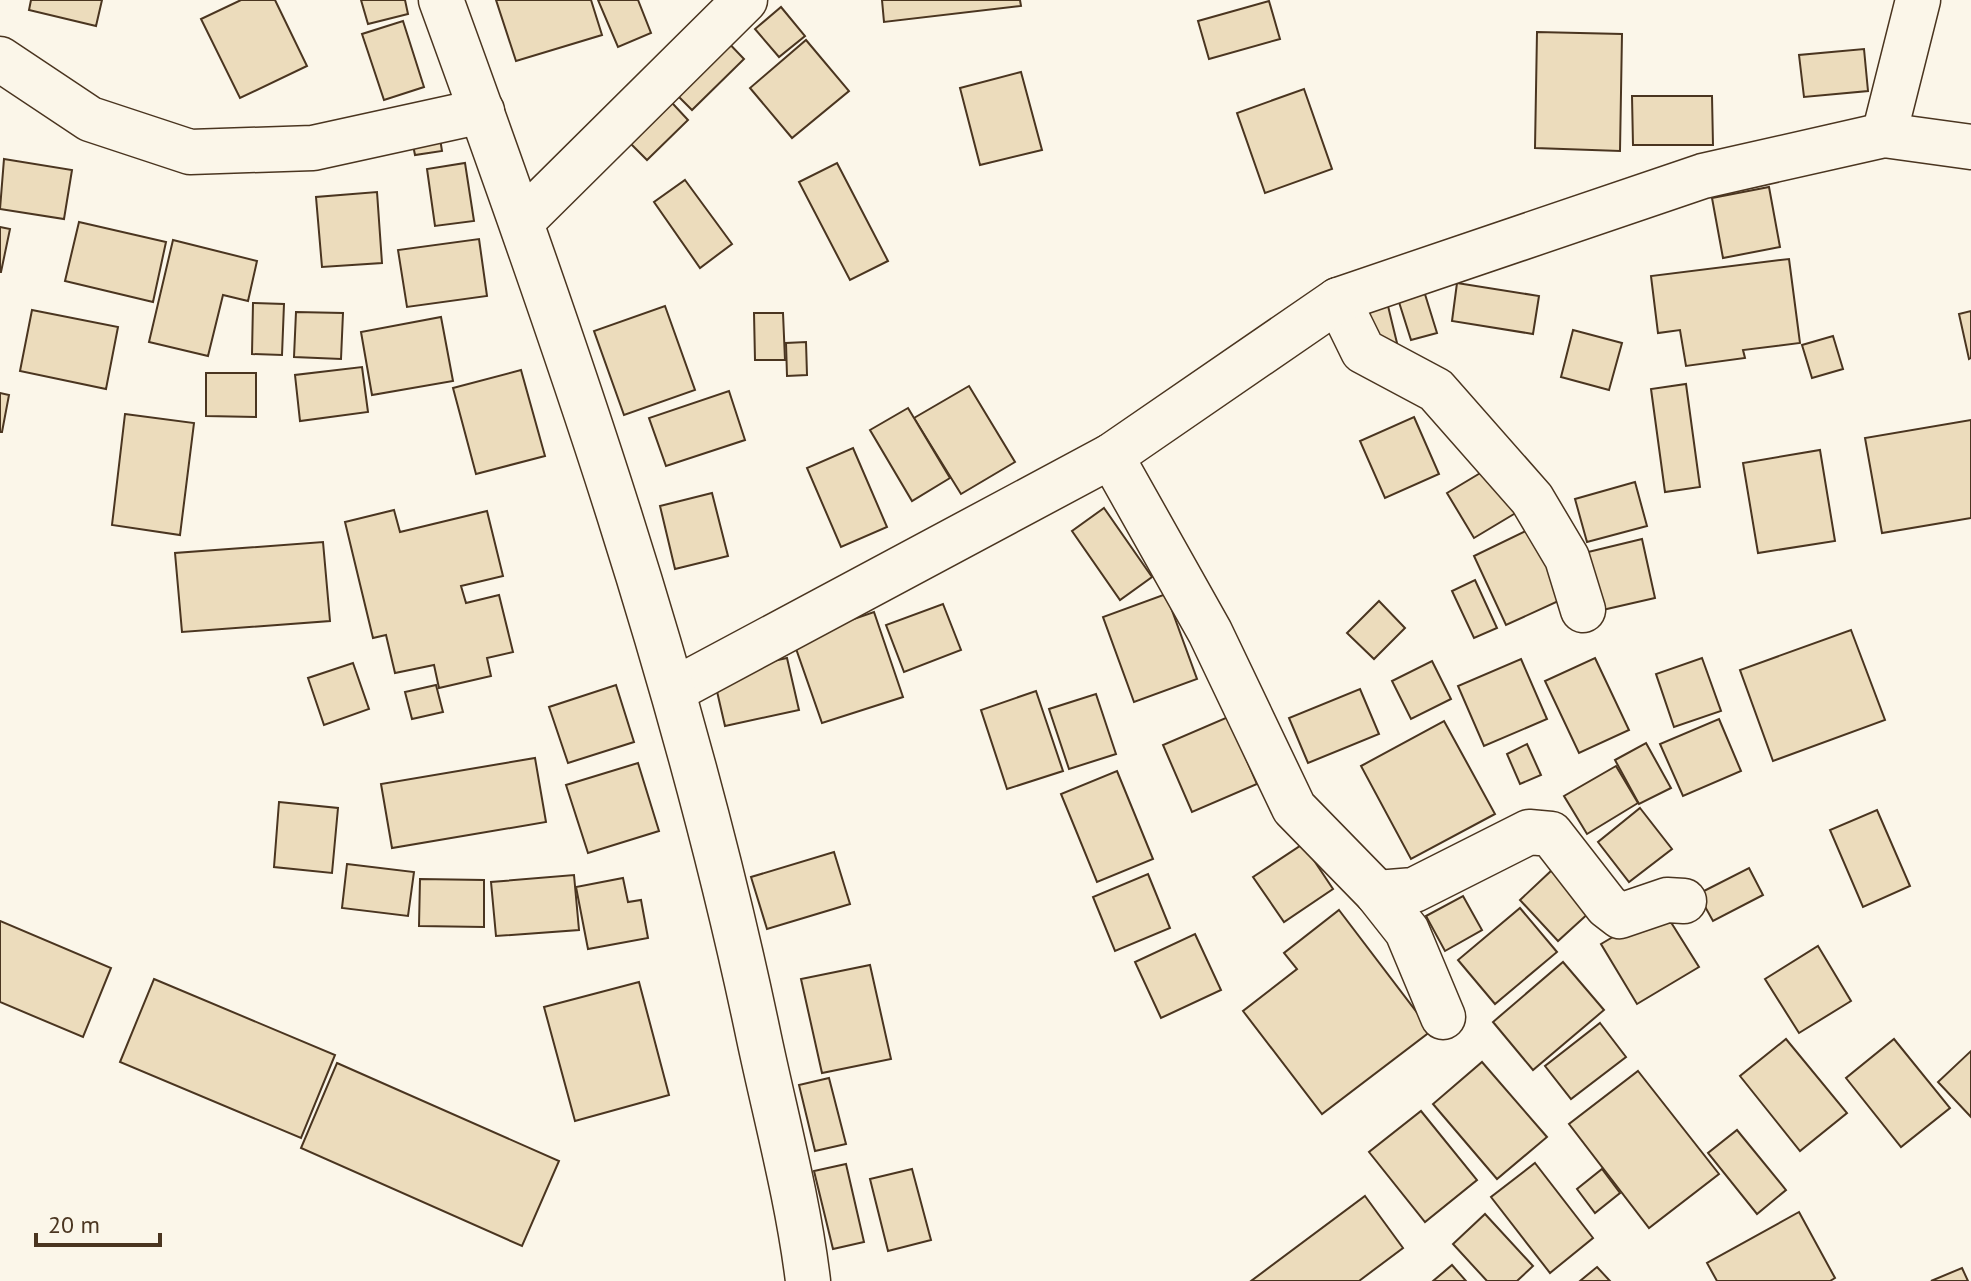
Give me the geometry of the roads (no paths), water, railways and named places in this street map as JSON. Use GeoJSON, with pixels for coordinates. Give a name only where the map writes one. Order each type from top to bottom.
{"type":"FeatureCollection","features":[{"type":"Feature","properties":{"kind":"street"},"geometry":{"type":"LineString","coordinates":[[441,0],[523,220],[674,690],[729,891],[808,1281]]}},
{"type":"Feature","properties":{"kind":"street"},"geometry":{"type":"LineString","coordinates":[[523,220],[745,0]]}},
{"type":"Feature","properties":{"kind":"street"},"geometry":{"type":"LineString","coordinates":[[1884,135],[1918,0]]}},
{"type":"Feature","properties":{"kind":"street"},"geometry":{"type":"LineString","coordinates":[[0,59],[90,119],[190,152],[313,148],[482,111]]}},
{"type":"Feature","properties":{"kind":"street"},"geometry":{"type":"LineString","coordinates":[[674,690],[1111,456],[1338,300],[1703,176],[1884,135],[1971,147]]}},
{"type":"Feature","properties":{"kind":"street"},"geometry":{"type":"LineString","coordinates":[[1338,300],[1363,351],[1436,390],[1532,499],[1567,558],[1583,610]]}},
{"type":"Feature","properties":{"kind":"street"},"geometry":{"type":"LineString","coordinates":[[1111,456],[1210,632],[1294,808],[1377,893],[1407,931],[1443,1017]]}},
{"type":"Feature","properties":{"kind":"street"},"geometry":{"type":"LineString","coordinates":[[1377,893],[1414,890],[1529,832],[1551,834],[1607,906],[1620,916],[1667,900],[1684,901]]}}]}
